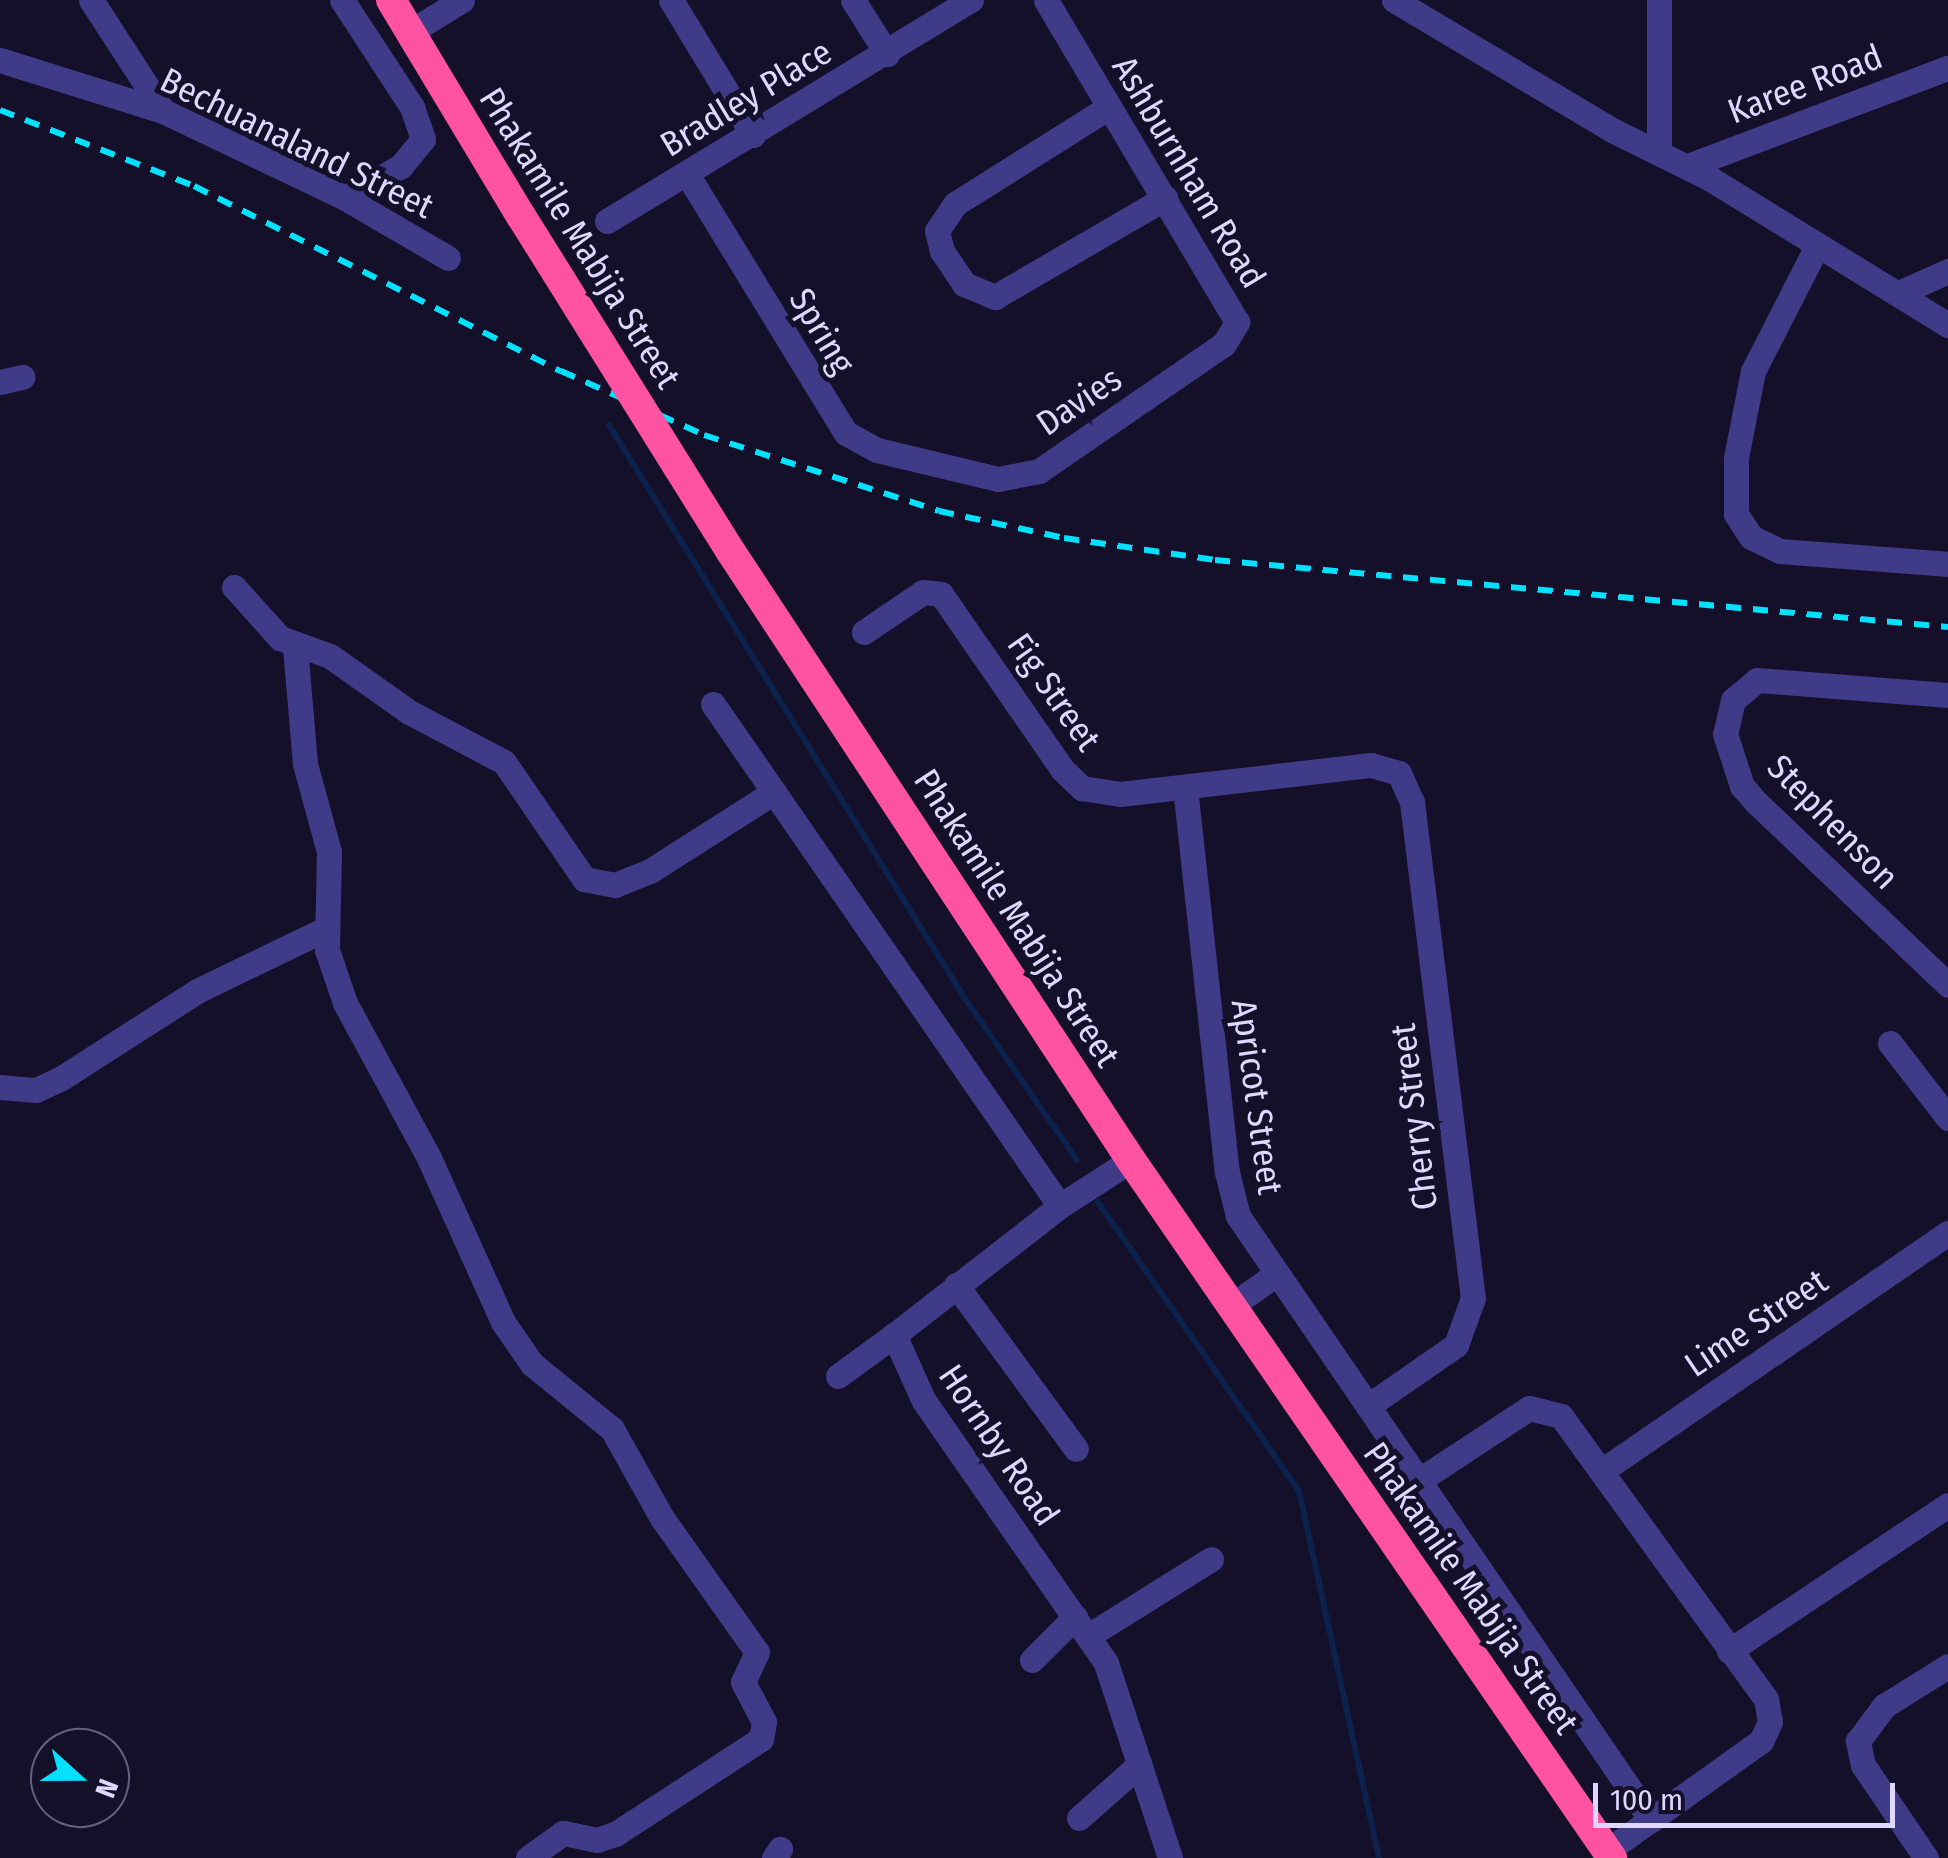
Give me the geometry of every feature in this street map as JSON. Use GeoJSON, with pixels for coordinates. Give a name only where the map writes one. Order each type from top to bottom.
{"type":"FeatureCollection","features":[{"type":"Feature","properties":{"kind":"highway","name":"Phakamile Mabija Street"},"geometry":{"type":"LineString","coordinates":[[391,0],[732,552],[1131,1160],[1609,1855]]}},
{"type":"Feature","properties":{"kind":"street"},"geometry":{"type":"LineString","coordinates":[[91,0],[162,110]]}},
{"type":"Feature","properties":{"kind":"street"},"geometry":{"type":"LineString","coordinates":[[342,0],[412,107],[424,139],[402,166],[346,198]]}},
{"type":"Feature","properties":{"kind":"street"},"geometry":{"type":"LineString","coordinates":[[410,32],[462,0]]}},
{"type":"Feature","properties":{"kind":"street"},"geometry":{"type":"LineString","coordinates":[[670,0],[753,136]]}},
{"type":"Feature","properties":{"kind":"street"},"geometry":{"type":"LineString","coordinates":[[853,0],[887,54]]}},
{"type":"Feature","properties":{"kind":"street","name":"Bradley Place"},"geometry":{"type":"LineString","coordinates":[[607,222],[971,0]]}},
{"type":"Feature","properties":{"kind":"street","name":"Ashburnham Road"},"geometry":{"type":"LineString","coordinates":[[1046,0],[1233,312],[1237,329]]}},
{"type":"Feature","properties":{"kind":"street"},"geometry":{"type":"LineString","coordinates":[[1394,0],[1688,166],[1816,248],[1948,325]]}},
{"type":"Feature","properties":{"kind":"street"},"geometry":{"type":"LineString","coordinates":[[1658,0],[1659,152]]}},
{"type":"Feature","properties":{"kind":"street","name":"Bechuanaland Street"},"geometry":{"type":"LineString","coordinates":[[0,60],[162,110],[346,198],[448,258]]}},
{"type":"Feature","properties":{"kind":"street","name":"Karee Road"},"geometry":{"type":"LineString","coordinates":[[1688,166],[1948,68]]}},
{"type":"Feature","properties":{"kind":"street"},"geometry":{"type":"LineString","coordinates":[[1109,108],[954,204],[938,231],[942,251],[964,284],[995,297],[1165,198]]}},
{"type":"Feature","properties":{"kind":"street","name":"Spring"},"geometry":{"type":"LineString","coordinates":[[687,174],[846,433],[877,450],[943,468]]}},
{"type":"Feature","properties":{"kind":"street"},"geometry":{"type":"LineString","coordinates":[[1816,248],[1752,371],[1736,458],[1736,514],[1751,537],[1780,550],[1948,564]]}},
{"type":"Feature","properties":{"kind":"street"},"geometry":{"type":"LineString","coordinates":[[1899,294],[1948,272]]}},
{"type":"Feature","properties":{"kind":"street","name":"Davies"},"geometry":{"type":"LineString","coordinates":[[943,468],[998,479],[1039,471],[1237,329]]}},
{"type":"Feature","properties":{"kind":"street"},"geometry":{"type":"LineString","coordinates":[[234,587],[295,648],[330,656],[410,712],[504,762],[573,868],[601,885],[650,870],[774,792]]}},
{"type":"Feature","properties":{"kind":"street","name":"Fig Street"},"geometry":{"type":"LineString","coordinates":[[864,632],[923,592],[941,594],[1062,770],[1082,788],[1120,794],[1370,765],[1399,773]]}},
{"type":"Feature","properties":{"kind":"street"},"geometry":{"type":"LineString","coordinates":[[295,648],[305,764],[329,852],[325,929],[345,1003],[429,1158],[504,1322],[532,1364],[621,1440],[662,1518],[756,1652],[744,1682],[764,1722],[761,1739],[614,1834],[598,1840],[562,1833],[528,1858]]}},
{"type":"Feature","properties":{"kind":"street","name":"Stephenson"},"geometry":{"type":"LineString","coordinates":[[1948,695],[1789,678],[1744,685],[1725,734],[1742,786],[1948,985]]}},
{"type":"Feature","properties":{"kind":"street"},"geometry":{"type":"LineString","coordinates":[[713,704],[1060,1206]]}},
{"type":"Feature","properties":{"kind":"street","name":"Cherry Street"},"geometry":{"type":"LineString","coordinates":[[1368,1406],[1456,1344],[1472,1298],[1412,802],[1399,773]]}},
{"type":"Feature","properties":{"kind":"street","name":"Apricot Street"},"geometry":{"type":"LineString","coordinates":[[1185,787],[1227,1172],[1247,1236],[1421,1479],[1650,1820]]}},
{"type":"Feature","properties":{"kind":"street"},"geometry":{"type":"LineString","coordinates":[[0,1087],[36,1090],[60,1079],[197,992],[325,929]]}},
{"type":"Feature","properties":{"kind":"street"},"geometry":{"type":"LineString","coordinates":[[1890,1044],[1948,1118]]}},
{"type":"Feature","properties":{"kind":"street"},"geometry":{"type":"LineString","coordinates":[[838,1376],[1060,1206],[1131,1160]]}},
{"type":"Feature","properties":{"kind":"street","name":"Lime Street"},"geometry":{"type":"LineString","coordinates":[[1603,1470],[1948,1233]]}},
{"type":"Feature","properties":{"kind":"street"},"geometry":{"type":"LineString","coordinates":[[1231,1306],[1276,1275]]}},
{"type":"Feature","properties":{"kind":"street"},"geometry":{"type":"LineString","coordinates":[[956,1284],[1076,1449]]}},
{"type":"Feature","properties":{"kind":"street","name":"Hornby Road"},"geometry":{"type":"LineString","coordinates":[[894,1334],[924,1401],[1082,1626],[1115,1681],[1170,1858]]}},
{"type":"Feature","properties":{"kind":"street"},"geometry":{"type":"LineString","coordinates":[[1421,1479],[1538,1407],[1562,1416],[1766,1699],[1768,1731],[1609,1855]]}},
{"type":"Feature","properties":{"kind":"street"},"geometry":{"type":"LineString","coordinates":[[1729,1651],[1948,1505]]}},
{"type":"Feature","properties":{"kind":"street"},"geometry":{"type":"LineString","coordinates":[[1032,1660],[1082,1626],[1211,1559]]}},
{"type":"Feature","properties":{"kind":"street"},"geometry":{"type":"LineString","coordinates":[[1926,1858],[1858,1754],[1863,1730],[1884,1706],[1948,1666]]}},
{"type":"Feature","properties":{"kind":"street"},"geometry":{"type":"LineString","coordinates":[[1079,1818],[1140,1764]]}},
{"type":"Feature","properties":{"kind":"waterway"},"geometry":{"type":"LineString","coordinates":[[609,425],[964,997],[1077,1160]]}},
{"type":"Feature","properties":{"kind":"waterway"},"geometry":{"type":"LineString","coordinates":[[1098,1202],[1299,1491],[1379,1858]]}},
{"type":"Feature","properties":{"kind":"railway"},"geometry":{"type":"LineString","coordinates":[[0,110],[194,186],[561,371],[704,435],[939,511],[1064,538],[1215,560],[1948,627]]}}]}
